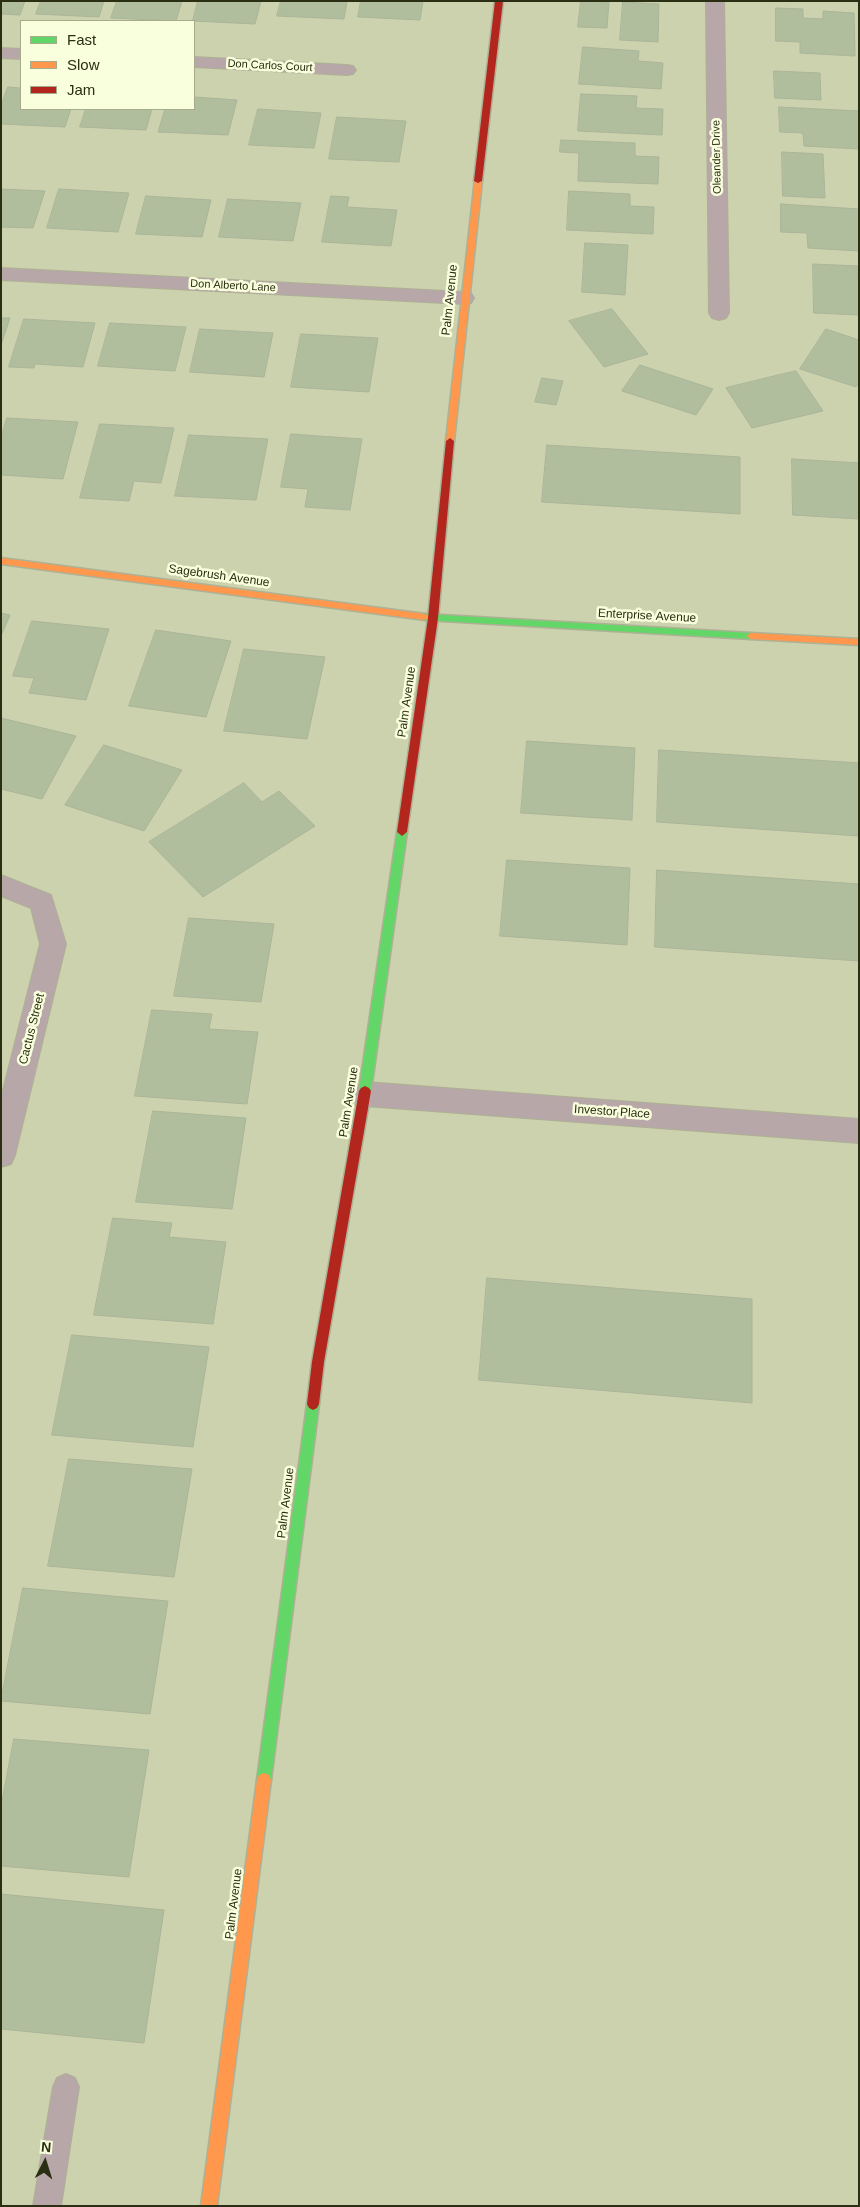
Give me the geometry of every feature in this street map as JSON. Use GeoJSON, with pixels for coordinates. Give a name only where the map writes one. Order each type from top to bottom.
{"type":"FeatureCollection","features":[{"type":"Feature","properties":{"kind":"street","name":"Palm Avenue"},"geometry":{"type":"LineString","coordinates":[[209,2206],[318,1362],[365,1094],[433,618],[464,298],[500,1]]}},
{"type":"Feature","properties":{"kind":"street","name":"Oleander Drive"},"geometry":{"type":"LineString","coordinates":[[714,1],[719,313]]}},
{"type":"Feature","properties":{"kind":"street"},"geometry":{"type":"LineString","coordinates":[[1,53],[20,54]]}},
{"type":"Feature","properties":{"kind":"street","name":"Don Carlos Court"},"geometry":{"type":"LineString","coordinates":[[195,62],[347,70]]}},
{"type":"Feature","properties":{"kind":"street","name":"Don Alberto Lane"},"geometry":{"type":"LineString","coordinates":[[1,274],[464,298]]}},
{"type":"Feature","properties":{"kind":"street","name":"Sagebrush Avenue"},"geometry":{"type":"LineString","coordinates":[[1,561],[433,618]]}},
{"type":"Feature","properties":{"kind":"street","name":"Enterprise Avenue"},"geometry":{"type":"LineString","coordinates":[[433,618],[859,642]]}},
{"type":"Feature","properties":{"kind":"street","name":"Cactus Street"},"geometry":{"type":"LineString","coordinates":[[1,885],[42,902],[53,944],[1,1155]]}},
{"type":"Feature","properties":{"kind":"street","name":"Investor Place"},"geometry":{"type":"LineString","coordinates":[[365,1094],[859,1131]]}},
{"type":"Feature","properties":{"kind":"lane"},"geometry":{"type":"LineString","coordinates":[[47,2206],[66,2088]]}},
{"type":"Feature","properties":{"kind":"building"},"geometry":{"type":"Polygon","coordinates":[[[1,1],[25,1],[20,15],[1,14],[1,1]]]}},
{"type":"Feature","properties":{"kind":"building"},"geometry":{"type":"Polygon","coordinates":[[[41,1],[104,1],[99,17],[36,14],[41,1]]]}},
{"type":"Feature","properties":{"kind":"building"},"geometry":{"type":"Polygon","coordinates":[[[117,1],[182,1],[176,20],[111,18],[117,1]]]}},
{"type":"Feature","properties":{"kind":"building"},"geometry":{"type":"Polygon","coordinates":[[[198,1],[261,1],[255,24],[193,20],[198,1]]]}},
{"type":"Feature","properties":{"kind":"building"},"geometry":{"type":"Polygon","coordinates":[[[281,1],[347,1],[344,19],[277,16],[281,1]]]}},
{"type":"Feature","properties":{"kind":"building"},"geometry":{"type":"Polygon","coordinates":[[[361,1],[423,1],[420,20],[358,17],[361,1]]]}},
{"type":"Feature","properties":{"kind":"building"},"geometry":{"type":"Polygon","coordinates":[[[581,1],[609,2],[607,28],[578,27],[581,1]]]}},
{"type":"Feature","properties":{"kind":"building"},"geometry":{"type":"Polygon","coordinates":[[[623,2],[659,4],[658,42],[620,40],[623,2]]]}},
{"type":"Feature","properties":{"kind":"building"},"geometry":{"type":"Polygon","coordinates":[[[776,8],[803,9],[803,18],[823,19],[823,11],[854,13],[855,56],[800,53],[800,42],[776,41],[776,8]]]}},
{"type":"Feature","properties":{"kind":"building"},"geometry":{"type":"Polygon","coordinates":[[[583,47],[639,51],[638,61],[663,63],[661,89],[579,84],[583,47]]]}},
{"type":"Feature","properties":{"kind":"building"},"geometry":{"type":"Polygon","coordinates":[[[774,71],[820,73],[821,100],[775,98],[774,71]]]}},
{"type":"Feature","properties":{"kind":"building"},"geometry":{"type":"Polygon","coordinates":[[[8,87],[20,88],[20,110],[71,110],[65,127],[1,124],[1,106],[8,87]]]}},
{"type":"Feature","properties":{"kind":"building"},"geometry":{"type":"Polygon","coordinates":[[[581,94],[637,96],[636,108],[663,109],[662,135],[578,131],[581,94]]]}},
{"type":"Feature","properties":{"kind":"building"},"geometry":{"type":"Polygon","coordinates":[[[195,97],[237,100],[228,135],[158,132],[165,110],[195,110],[195,97]]]}},
{"type":"Feature","properties":{"kind":"building"},"geometry":{"type":"Polygon","coordinates":[[[779,107],[859,111],[859,149],[804,146],[803,133],[780,132],[779,107]]]}},
{"type":"Feature","properties":{"kind":"building"},"geometry":{"type":"Polygon","coordinates":[[[258,109],[321,113],[314,148],[249,145],[258,109]]]}},
{"type":"Feature","properties":{"kind":"building"},"geometry":{"type":"Polygon","coordinates":[[[86,110],[152,110],[146,130],[80,127],[86,110]]]}},
{"type":"Feature","properties":{"kind":"building"},"geometry":{"type":"Polygon","coordinates":[[[337,117],[406,121],[399,162],[329,159],[337,117]]]}},
{"type":"Feature","properties":{"kind":"building"},"geometry":{"type":"Polygon","coordinates":[[[561,140],[635,143],[635,156],[659,157],[658,184],[578,181],[579,153],[560,152],[561,140]]]}},
{"type":"Feature","properties":{"kind":"building"},"geometry":{"type":"Polygon","coordinates":[[[782,152],[823,154],[825,198],[783,196],[782,152]]]}},
{"type":"Feature","properties":{"kind":"building"},"geometry":{"type":"Polygon","coordinates":[[[1,189],[45,191],[33,228],[1,227],[1,189]]]}},
{"type":"Feature","properties":{"kind":"building"},"geometry":{"type":"Polygon","coordinates":[[[59,189],[129,193],[118,232],[47,228],[59,189]]]}},
{"type":"Feature","properties":{"kind":"building"},"geometry":{"type":"Polygon","coordinates":[[[569,191],[630,194],[630,206],[654,207],[653,234],[567,230],[569,191]]]}},
{"type":"Feature","properties":{"kind":"building"},"geometry":{"type":"Polygon","coordinates":[[[146,196],[211,200],[202,237],[136,234],[146,196]]]}},
{"type":"Feature","properties":{"kind":"building"},"geometry":{"type":"Polygon","coordinates":[[[331,196],[349,197],[347,207],[397,210],[391,246],[322,242],[331,196]]]}},
{"type":"Feature","properties":{"kind":"building"},"geometry":{"type":"Polygon","coordinates":[[[228,199],[301,203],[293,241],[219,237],[228,199]]]}},
{"type":"Feature","properties":{"kind":"building"},"geometry":{"type":"Polygon","coordinates":[[[781,204],[859,209],[859,251],[808,248],[807,233],[781,232],[781,204]]]}},
{"type":"Feature","properties":{"kind":"building"},"geometry":{"type":"Polygon","coordinates":[[[585,243],[628,245],[625,295],[582,292],[585,243]]]}},
{"type":"Feature","properties":{"kind":"building"},"geometry":{"type":"Polygon","coordinates":[[[813,264],[858,266],[859,315],[814,313],[813,264]]]}},
{"type":"Feature","properties":{"kind":"building"},"geometry":{"type":"Polygon","coordinates":[[[612,309],[648,354],[604,367],[569,321],[612,309]]]}},
{"type":"Feature","properties":{"kind":"building"},"geometry":{"type":"Polygon","coordinates":[[[1,318],[10,318],[1,345],[1,318]]]}},
{"type":"Feature","properties":{"kind":"building"},"geometry":{"type":"Polygon","coordinates":[[[24,319],[95,323],[83,367],[35,364],[34,368],[9,367],[24,319]]]}},
{"type":"Feature","properties":{"kind":"building"},"geometry":{"type":"Polygon","coordinates":[[[110,323],[186,327],[175,371],[98,366],[110,323]]]}},
{"type":"Feature","properties":{"kind":"building"},"geometry":{"type":"Polygon","coordinates":[[[200,329],[273,333],[264,377],[190,372],[200,329]]]}},
{"type":"Feature","properties":{"kind":"building"},"geometry":{"type":"Polygon","coordinates":[[[826,329],[859,340],[859,382],[856,387],[800,369],[826,329]]]}},
{"type":"Feature","properties":{"kind":"building"},"geometry":{"type":"Polygon","coordinates":[[[301,334],[378,338],[369,392],[291,387],[301,334]]]}},
{"type":"Feature","properties":{"kind":"building"},"geometry":{"type":"Polygon","coordinates":[[[640,365],[713,389],[696,415],[622,391],[640,365]]]}},
{"type":"Feature","properties":{"kind":"building"},"geometry":{"type":"Polygon","coordinates":[[[796,371],[823,411],[752,428],[726,388],[796,371]]]}},
{"type":"Feature","properties":{"kind":"building"},"geometry":{"type":"Polygon","coordinates":[[[542,378],[563,381],[556,405],[535,402],[542,378]]]}},
{"type":"Feature","properties":{"kind":"building"},"geometry":{"type":"Polygon","coordinates":[[[7,418],[78,422],[63,479],[1,475],[1,438],[7,418]]]}},
{"type":"Feature","properties":{"kind":"building"},"geometry":{"type":"Polygon","coordinates":[[[100,424],[174,428],[161,483],[134,481],[129,501],[80,498],[100,424]]]}},
{"type":"Feature","properties":{"kind":"building"},"geometry":{"type":"Polygon","coordinates":[[[291,434],[362,439],[350,510],[305,507],[308,489],[281,487],[291,434]]]}},
{"type":"Feature","properties":{"kind":"building"},"geometry":{"type":"Polygon","coordinates":[[[189,435],[268,439],[256,500],[175,496],[189,435]]]}},
{"type":"Feature","properties":{"kind":"building"},"geometry":{"type":"Polygon","coordinates":[[[547,445],[740,457],[740,514],[542,502],[547,445]]]}},
{"type":"Feature","properties":{"kind":"building"},"geometry":{"type":"Polygon","coordinates":[[[792,459],[859,463],[859,519],[793,515],[792,459]]]}},
{"type":"Feature","properties":{"kind":"building"},"geometry":{"type":"Polygon","coordinates":[[[1,613],[10,615],[1,636],[1,613]]]}},
{"type":"Feature","properties":{"kind":"building"},"geometry":{"type":"Polygon","coordinates":[[[32,621],[109,629],[86,700],[29,693],[34,678],[13,676],[32,621]]]}},
{"type":"Feature","properties":{"kind":"building"},"geometry":{"type":"Polygon","coordinates":[[[156,630],[231,641],[206,717],[129,706],[156,630]]]}},
{"type":"Feature","properties":{"kind":"building"},"geometry":{"type":"Polygon","coordinates":[[[244,649],[325,657],[307,739],[224,731],[244,649]]]}},
{"type":"Feature","properties":{"kind":"building"},"geometry":{"type":"Polygon","coordinates":[[[1,718],[76,736],[42,799],[1,789],[1,718]]]}},
{"type":"Feature","properties":{"kind":"building"},"geometry":{"type":"Polygon","coordinates":[[[527,741],[635,748],[632,820],[521,813],[527,741]]]}},
{"type":"Feature","properties":{"kind":"building"},"geometry":{"type":"Polygon","coordinates":[[[104,745],[182,770],[144,831],[65,805],[104,745]]]}},
{"type":"Feature","properties":{"kind":"building"},"geometry":{"type":"Polygon","coordinates":[[[659,750],[859,763],[859,836],[657,822],[659,750]]]}},
{"type":"Feature","properties":{"kind":"building"},"geometry":{"type":"Polygon","coordinates":[[[244,783],[262,802],[279,791],[315,826],[203,897],[149,842],[244,783]]]}},
{"type":"Feature","properties":{"kind":"building"},"geometry":{"type":"Polygon","coordinates":[[[507,860],[630,868],[627,945],[500,936],[507,860]]]}},
{"type":"Feature","properties":{"kind":"building"},"geometry":{"type":"Polygon","coordinates":[[[657,870],[859,884],[859,961],[655,947],[657,870]]]}},
{"type":"Feature","properties":{"kind":"building"},"geometry":{"type":"Polygon","coordinates":[[[189,918],[274,924],[261,1002],[174,996],[189,918]]]}},
{"type":"Feature","properties":{"kind":"building"},"geometry":{"type":"Polygon","coordinates":[[[152,1010],[212,1014],[209,1029],[258,1032],[247,1104],[135,1096],[152,1010]]]}},
{"type":"Feature","properties":{"kind":"building"},"geometry":{"type":"Polygon","coordinates":[[[153,1111],[246,1118],[232,1209],[136,1202],[153,1111]]]}},
{"type":"Feature","properties":{"kind":"building"},"geometry":{"type":"Polygon","coordinates":[[[113,1218],[172,1223],[169,1237],[226,1242],[213,1324],[94,1315],[113,1218]]]}},
{"type":"Feature","properties":{"kind":"building"},"geometry":{"type":"Polygon","coordinates":[[[487,1278],[752,1299],[752,1403],[479,1380],[487,1278]]]}},
{"type":"Feature","properties":{"kind":"building"},"geometry":{"type":"Polygon","coordinates":[[[72,1335],[209,1347],[193,1447],[52,1435],[72,1335]]]}},
{"type":"Feature","properties":{"kind":"building"},"geometry":{"type":"Polygon","coordinates":[[[69,1459],[192,1469],[174,1577],[48,1566],[69,1459]]]}},
{"type":"Feature","properties":{"kind":"building"},"geometry":{"type":"Polygon","coordinates":[[[23,1588],[168,1601],[150,1714],[1,1701],[23,1588]]]}},
{"type":"Feature","properties":{"kind":"building"},"geometry":{"type":"Polygon","coordinates":[[[14,1739],[149,1750],[129,1877],[1,1866],[1,1807],[14,1739]]]}},
{"type":"Feature","properties":{"kind":"building"},"geometry":{"type":"Polygon","coordinates":[[[1,1894],[164,1910],[144,2043],[1,2029],[1,1894]]]}},
{"type":"Feature","properties":{"kind":"traffic: fast"},"geometry":{"type":"LineString","coordinates":[[425,617],[751,636]]}},
{"type":"Feature","properties":{"kind":"traffic: fast"},"geometry":{"type":"LineString","coordinates":[[365,1091],[402,832]]}},
{"type":"Feature","properties":{"kind":"traffic: fast"},"geometry":{"type":"LineString","coordinates":[[264,1780],[313,1404]]}},
{"type":"Feature","properties":{"kind":"traffic: slow"},"geometry":{"type":"LineString","coordinates":[[450,441],[478,181]]}},
{"type":"Feature","properties":{"kind":"traffic: slow"},"geometry":{"type":"LineString","coordinates":[[1,561],[425,617]]}},
{"type":"Feature","properties":{"kind":"traffic: slow"},"geometry":{"type":"LineString","coordinates":[[751,636],[859,642]]}},
{"type":"Feature","properties":{"kind":"traffic: slow"},"geometry":{"type":"LineString","coordinates":[[209,2206],[264,1780]]}},
{"type":"Feature","properties":{"kind":"traffic: jam"},"geometry":{"type":"LineString","coordinates":[[478,181],[499,1]]}},
{"type":"Feature","properties":{"kind":"traffic: jam"},"geometry":{"type":"LineString","coordinates":[[402,832],[433,618],[450,441]]}},
{"type":"Feature","properties":{"kind":"traffic: jam"},"geometry":{"type":"LineString","coordinates":[[313,1404],[318,1362],[365,1091]]}}]}
